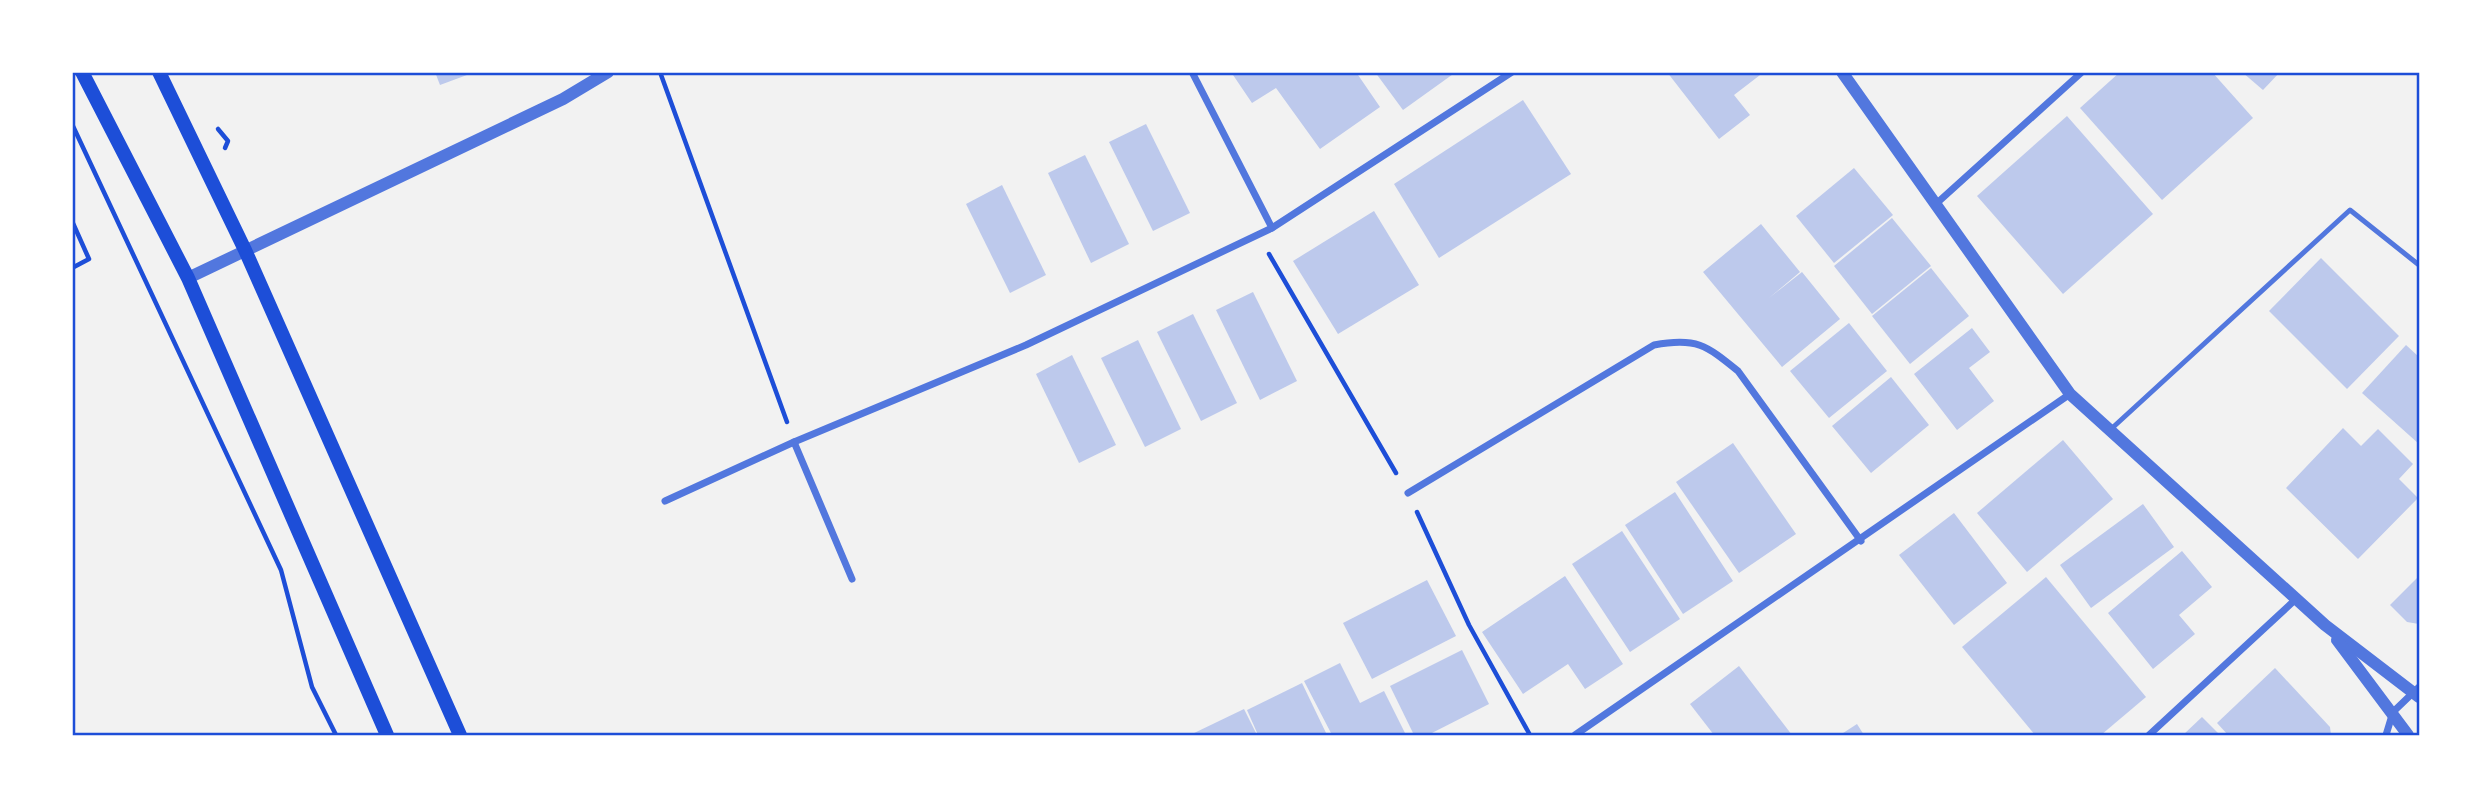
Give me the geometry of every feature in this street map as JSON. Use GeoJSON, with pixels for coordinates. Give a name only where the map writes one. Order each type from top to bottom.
{"type":"FeatureCollection","features":[{"type":"Feature","properties":{"kind":"main road"},"geometry":{"type":"LineString","coordinates":[[82,72],[188,278],[387,735]]}},
{"type":"Feature","properties":{"kind":"main road"},"geometry":{"type":"LineString","coordinates":[[159,72],[245,250],[460,735]]}},
{"type":"Feature","properties":{"kind":"street"},"geometry":{"type":"LineString","coordinates":[[188,278],[563,99],[608,72]]}},
{"type":"Feature","properties":{"kind":"street"},"geometry":{"type":"LineString","coordinates":[[1192,72],[1272,228]]}},
{"type":"Feature","properties":{"kind":"street"},"geometry":{"type":"LineString","coordinates":[[665,501],[794,442],[1026,345],[1272,228],[1511,72]]}},
{"type":"Feature","properties":{"kind":"street"},"geometry":{"type":"LineString","coordinates":[[1842,72],[2070,394],[2325,625],[2417,692],[2393,712],[2386,735]]}},
{"type":"Feature","properties":{"kind":"street"},"geometry":{"type":"LineString","coordinates":[[1937,203],[2082,72]]}},
{"type":"Feature","properties":{"kind":"street"},"geometry":{"type":"LineString","coordinates":[[1408,493],[1654,345],[1682,340],[1711,349],[1738,371],[1861,541]]}},
{"type":"Feature","properties":{"kind":"street"},"geometry":{"type":"LineString","coordinates":[[1575,735],[1861,541],[2070,394]]}},
{"type":"Feature","properties":{"kind":"street"},"geometry":{"type":"LineString","coordinates":[[794,442],[852,579]]}},
{"type":"Feature","properties":{"kind":"street"},"geometry":{"type":"LineString","coordinates":[[2149,735],[2296,599]]}},
{"type":"Feature","properties":{"kind":"street"},"geometry":{"type":"LineString","coordinates":[[2325,625],[2408,735]]}},
{"type":"Feature","properties":{"kind":"lane"},"geometry":{"type":"LineString","coordinates":[[2110,430],[2350,210],[2419,265]]}},
{"type":"Feature","properties":{"kind":"path"},"geometry":{"type":"LineString","coordinates":[[660,72],[794,442]]}},
{"type":"Feature","properties":{"kind":"path"},"geometry":{"type":"LineString","coordinates":[[72,124],[281,570],[312,687],[336,735]]}},
{"type":"Feature","properties":{"kind":"path"},"geometry":{"type":"LineString","coordinates":[[72,221],[89,259],[72,268]]}},
{"type":"Feature","properties":{"kind":"path"},"geometry":{"type":"LineString","coordinates":[[1258,235],[1408,493],[1469,625],[1530,735]]}},
{"type":"Feature","properties":{"kind":"building"},"geometry":{"type":"Polygon","coordinates":[[[435,72],[475,72],[440,85],[435,72]]]}},
{"type":"Feature","properties":{"kind":"building"},"geometry":{"type":"Polygon","coordinates":[[[1231,72],[1356,72],[1380,107],[1320,149],[1276,88],[1252,103],[1231,72]]]}},
{"type":"Feature","properties":{"kind":"building"},"geometry":{"type":"Polygon","coordinates":[[[1375,72],[1456,72],[1403,110],[1375,72]]]}},
{"type":"Feature","properties":{"kind":"building"},"geometry":{"type":"Polygon","coordinates":[[[1667,72],[1764,72],[1734,95],[1750,115],[1719,139],[1667,72]]]}},
{"type":"Feature","properties":{"kind":"building"},"geometry":{"type":"Polygon","coordinates":[[[2120,72],[2212,72],[2253,118],[2162,200],[2080,108],[2120,72]]]}},
{"type":"Feature","properties":{"kind":"building"},"geometry":{"type":"Polygon","coordinates":[[[2242,72],[2280,72],[2263,90],[2242,72]]]}},
{"type":"Feature","properties":{"kind":"building"},"geometry":{"type":"Polygon","coordinates":[[[1523,100],[1571,174],[1439,258],[1394,184],[1523,100]]]}},
{"type":"Feature","properties":{"kind":"building"},"geometry":{"type":"Polygon","coordinates":[[[2067,116],[2153,214],[2063,294],[1977,196],[2067,116]]]}},
{"type":"Feature","properties":{"kind":"building"},"geometry":{"type":"Polygon","coordinates":[[[1146,124],[1190,213],[1153,231],[1109,142],[1146,124]]]}},
{"type":"Feature","properties":{"kind":"building"},"geometry":{"type":"Polygon","coordinates":[[[1085,155],[1129,244],[1091,263],[1048,173],[1085,155]]]}},
{"type":"Feature","properties":{"kind":"building"},"geometry":{"type":"Polygon","coordinates":[[[1854,168],[1893,215],[1834,263],[1796,216],[1854,168]]]}},
{"type":"Feature","properties":{"kind":"building"},"geometry":{"type":"Polygon","coordinates":[[[1002,185],[1046,275],[1010,293],[966,204],[1002,185]]]}},
{"type":"Feature","properties":{"kind":"building"},"geometry":{"type":"Polygon","coordinates":[[[1374,211],[1419,285],[1338,334],[1293,261],[1374,211]]]}},
{"type":"Feature","properties":{"kind":"building"},"geometry":{"type":"Polygon","coordinates":[[[1892,218],[1931,266],[1872,314],[1834,266],[1892,218]]]}},
{"type":"Feature","properties":{"kind":"building"},"geometry":{"type":"Polygon","coordinates":[[[1761,224],[1800,272],[1769,298],[1802,272],[1840,319],[1782,367],[1703,272],[1761,224]]]}},
{"type":"Feature","properties":{"kind":"building"},"geometry":{"type":"Polygon","coordinates":[[[2321,258],[2399,336],[2347,389],[2269,311],[2321,258]]]}},
{"type":"Feature","properties":{"kind":"building"},"geometry":{"type":"Polygon","coordinates":[[[1931,268],[1969,316],[1910,364],[1872,316],[1931,268]]]}},
{"type":"Feature","properties":{"kind":"building"},"geometry":{"type":"Polygon","coordinates":[[[1253,292],[1297,381],[1260,400],[1216,310],[1253,292]]]}},
{"type":"Feature","properties":{"kind":"building"},"geometry":{"type":"Polygon","coordinates":[[[1193,314],[1237,403],[1201,421],[1157,332],[1193,314]]]}},
{"type":"Feature","properties":{"kind":"building"},"geometry":{"type":"Polygon","coordinates":[[[1849,323],[1887,371],[1829,418],[1790,371],[1849,323]]]}},
{"type":"Feature","properties":{"kind":"building"},"geometry":{"type":"Polygon","coordinates":[[[1972,328],[1990,352],[1969,368],[1994,401],[1957,430],[1914,374],[1972,328]]]}},
{"type":"Feature","properties":{"kind":"building"},"geometry":{"type":"Polygon","coordinates":[[[1138,340],[1181,429],[1145,447],[1101,358],[1138,340]]]}},
{"type":"Feature","properties":{"kind":"building"},"geometry":{"type":"Polygon","coordinates":[[[2406,345],[2419,357],[2419,444],[2362,393],[2406,345]]]}},
{"type":"Feature","properties":{"kind":"building"},"geometry":{"type":"Polygon","coordinates":[[[1072,355],[1116,445],[1079,463],[1036,374],[1072,355]]]}},
{"type":"Feature","properties":{"kind":"building"},"geometry":{"type":"Polygon","coordinates":[[[1891,377],[1929,425],[1871,473],[1832,426],[1891,377]]]}},
{"type":"Feature","properties":{"kind":"building"},"geometry":{"type":"Polygon","coordinates":[[[2343,428],[2361,446],[2378,429],[2413,464],[2399,479],[2418,498],[2358,559],[2286,488],[2343,428]]]}},
{"type":"Feature","properties":{"kind":"building"},"geometry":{"type":"Polygon","coordinates":[[[2063,440],[2113,499],[2027,572],[1977,513],[2063,440]]]}},
{"type":"Feature","properties":{"kind":"building"},"geometry":{"type":"Polygon","coordinates":[[[1733,443],[1796,534],[1739,573],[1676,482],[1733,443]]]}},
{"type":"Feature","properties":{"kind":"building"},"geometry":{"type":"Polygon","coordinates":[[[1675,492],[1733,581],[1683,614],[1625,525],[1675,492]]]}},
{"type":"Feature","properties":{"kind":"building"},"geometry":{"type":"Polygon","coordinates":[[[2143,504],[2174,547],[2091,608],[2060,565],[2143,504]]]}},
{"type":"Feature","properties":{"kind":"building"},"geometry":{"type":"Polygon","coordinates":[[[1954,513],[2007,583],[1954,625],[1899,555],[1954,513]]]}},
{"type":"Feature","properties":{"kind":"building"},"geometry":{"type":"Polygon","coordinates":[[[1622,531],[1680,619],[1630,652],[1572,564],[1622,531]]]}},
{"type":"Feature","properties":{"kind":"building"},"geometry":{"type":"Polygon","coordinates":[[[2182,551],[2212,587],[2179,615],[2195,634],[2153,669],[2108,613],[2182,551]]]}},
{"type":"Feature","properties":{"kind":"building"},"geometry":{"type":"Polygon","coordinates":[[[1565,576],[1623,664],[1585,689],[1568,664],[1523,694],[1482,632],[1565,576]]]}},
{"type":"Feature","properties":{"kind":"building"},"geometry":{"type":"Polygon","coordinates":[[[2419,576],[2419,624],[2407,622],[2390,605],[2419,576]]]}},
{"type":"Feature","properties":{"kind":"building"},"geometry":{"type":"Polygon","coordinates":[[[2046,577],[2146,697],[2101,735],[2035,735],[1962,647],[2046,577]]]}},
{"type":"Feature","properties":{"kind":"building"},"geometry":{"type":"Polygon","coordinates":[[[1427,580],[1456,636],[1372,679],[1343,623],[1427,580]]]}},
{"type":"Feature","properties":{"kind":"building"},"geometry":{"type":"Polygon","coordinates":[[[1462,650],[1489,704],[1428,735],[1414,735],[1390,686],[1462,650]]]}},
{"type":"Feature","properties":{"kind":"building"},"geometry":{"type":"Polygon","coordinates":[[[1340,663],[1360,703],[1384,691],[1406,735],[1332,735],[1304,681],[1340,663]]]}},
{"type":"Feature","properties":{"kind":"building"},"geometry":{"type":"Polygon","coordinates":[[[1739,666],[1792,735],[1714,735],[1690,704],[1739,666]]]}},
{"type":"Feature","properties":{"kind":"building"},"geometry":{"type":"Polygon","coordinates":[[[2275,668],[2330,727],[2331,735],[2228,735],[2217,723],[2275,668]]]}},
{"type":"Feature","properties":{"kind":"building"},"geometry":{"type":"Polygon","coordinates":[[[1302,683],[1327,735],[1258,735],[1247,710],[1302,683]]]}},
{"type":"Feature","properties":{"kind":"building"},"geometry":{"type":"Polygon","coordinates":[[[1244,709],[1257,735],[1190,735],[1244,709]]]}},
{"type":"Feature","properties":{"kind":"building"},"geometry":{"type":"Polygon","coordinates":[[[2202,717],[2220,735],[2183,735],[2202,717]]]}},
{"type":"Feature","properties":{"kind":"building"},"geometry":{"type":"Polygon","coordinates":[[[1857,724],[1864,735],[1840,735],[1857,724]]]}}]}
